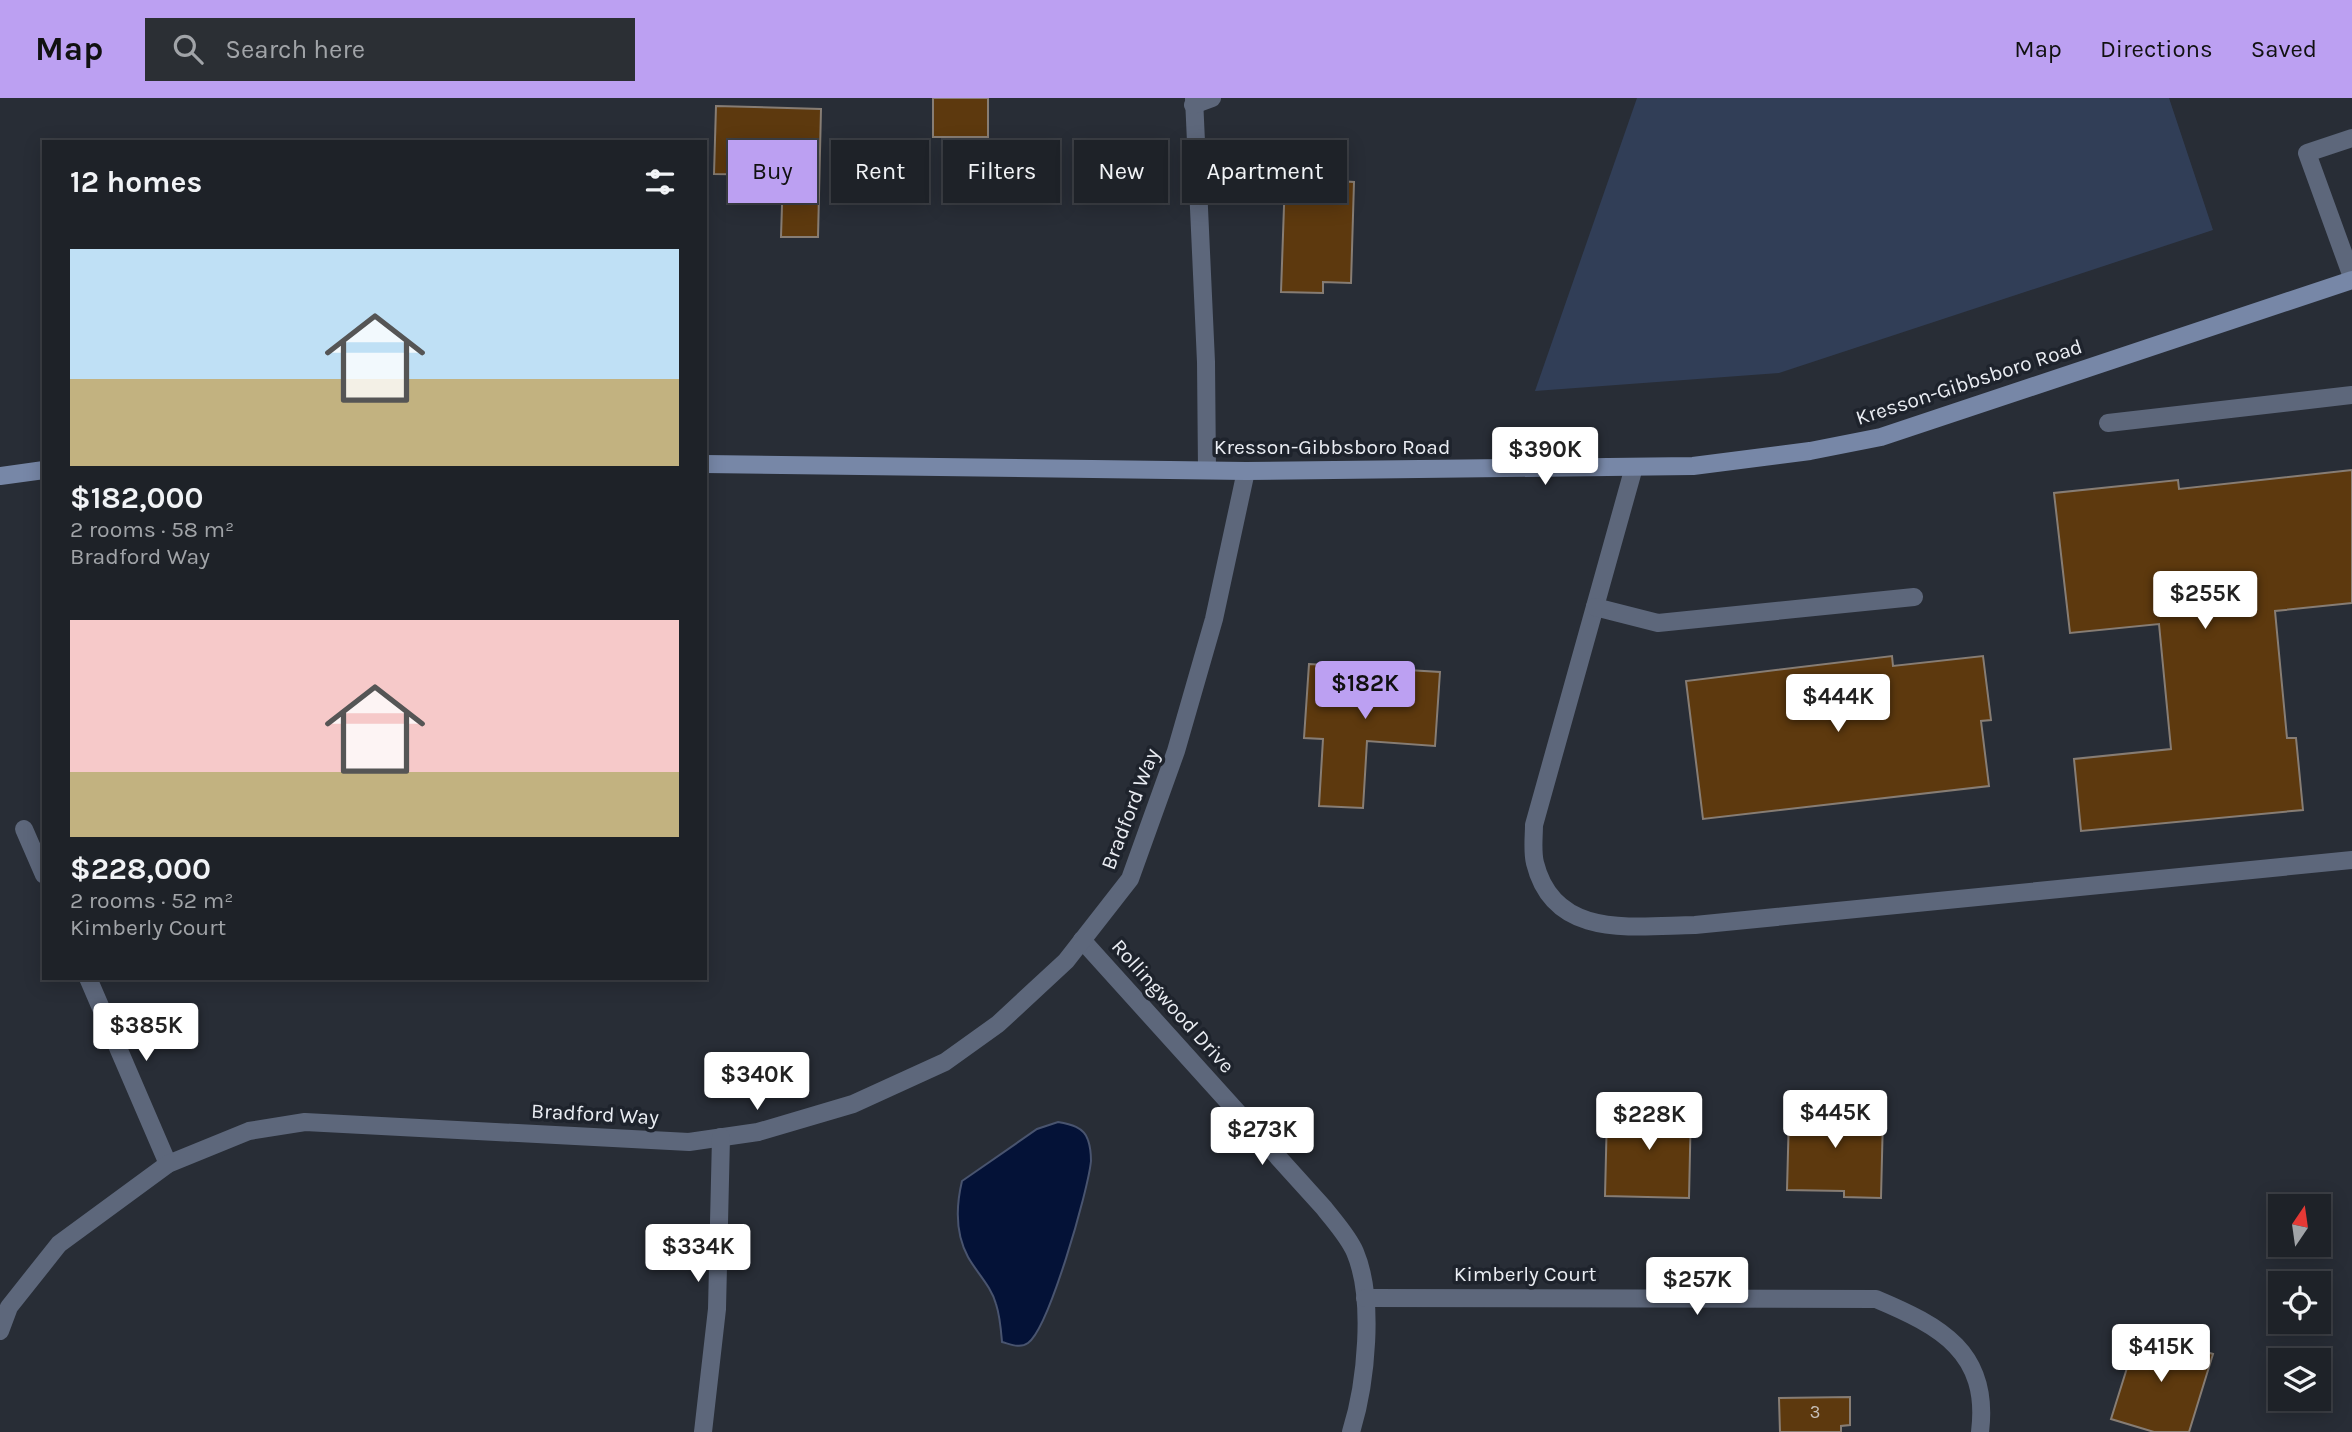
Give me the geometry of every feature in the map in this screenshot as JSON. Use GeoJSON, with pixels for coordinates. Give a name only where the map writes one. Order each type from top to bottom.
{"type":"FeatureCollection","features":[{"type":"Feature","properties":{"kind":"street"},"geometry":{"type":"LineString","coordinates":[[1207,471],[1202,254],[1193,101],[1212,98]]}},
{"type":"Feature","properties":{"kind":"street"},"geometry":{"type":"LineString","coordinates":[[2352,138],[2306,153],[2352,279]]}},
{"type":"Feature","properties":{"kind":"street","name":"Kresson-Gibbsboro Road"},"geometry":{"type":"LineString","coordinates":[[707,464],[1246,471],[1706,464],[1810,451],[1881,437],[2352,279]]}},
{"type":"Feature","properties":{"kind":"street"},"geometry":{"type":"LineString","coordinates":[[2108,423],[2352,395]]}},
{"type":"Feature","properties":{"kind":"street"},"geometry":{"type":"LineString","coordinates":[[1634,467],[1534,825],[1534,861],[1546,891],[1573,917],[1611,926],[1695,925],[2352,860]]}},
{"type":"Feature","properties":{"kind":"street"},"geometry":{"type":"LineString","coordinates":[[0,476],[42,470]]}},
{"type":"Feature","properties":{"kind":"street","name":"Bradford Way"},"geometry":{"type":"LineString","coordinates":[[0,1331],[9,1307],[59,1244],[168,1164],[250,1131],[305,1122],[689,1142],[758,1132],[853,1104],[946,1062],[998,1024],[1066,961],[1130,879],[1176,751],[1214,619],[1246,471]]}},
{"type":"Feature","properties":{"kind":"street"},"geometry":{"type":"LineString","coordinates":[[1595,607],[1658,623],[1914,597]]}},
{"type":"Feature","properties":{"kind":"street"},"geometry":{"type":"LineString","coordinates":[[24,829],[42,871]]}},
{"type":"Feature","properties":{"kind":"street","name":"Rollingwood Drive"},"geometry":{"type":"LineString","coordinates":[[1082,940],[1324,1208],[1354,1252],[1365,1298],[1367,1350],[1358,1411],[1351,1432]]}},
{"type":"Feature","properties":{"kind":"street"},"geometry":{"type":"LineString","coordinates":[[89,980],[168,1164]]}},
{"type":"Feature","properties":{"kind":"street"},"geometry":{"type":"LineString","coordinates":[[703,1432],[717,1309],[721,1137]]}},
{"type":"Feature","properties":{"kind":"street","name":"Kimberly Court"},"geometry":{"type":"LineString","coordinates":[[1365,1298],[1876,1299],[1925,1320],[1959,1348],[1978,1380],[1980,1432]]}},
{"type":"Feature","properties":{"kind":"shaded area"},"geometry":{"type":"Polygon","coordinates":[[[1637,98],[2169,98],[2213,230],[1779,373],[1535,391],[1637,98]]]}},
{"type":"Feature","properties":{"kind":"shaded area"},"geometry":{"type":"Polygon","coordinates":[[[1058,1122],[1076,1127],[1086,1136],[1091,1159],[1088,1177],[1066,1258],[1046,1312],[1037,1332],[1028,1343],[1015,1346],[1002,1342],[994,1297],[964,1248],[958,1219],[960,1190],[962,1181],[1037,1129],[1058,1122]]]}},
{"type":"Feature","properties":{"kind":"building"},"geometry":{"type":"Polygon","coordinates":[[[933,98],[988,98],[988,137],[933,137],[933,98]]]}},
{"type":"Feature","properties":{"kind":"building"},"geometry":{"type":"Polygon","coordinates":[[[716,106],[821,109],[818,237],[781,237],[782,203],[817,203],[817,140],[728,140],[728,174],[714,174],[716,106]]]}},
{"type":"Feature","properties":{"kind":"building"},"geometry":{"type":"Polygon","coordinates":[[[1347,182],[1354,182],[1351,283],[1323,282],[1323,293],[1281,292],[1284,203],[1347,203],[1347,182]]]}},
{"type":"Feature","properties":{"kind":"building"},"geometry":{"type":"Polygon","coordinates":[[[2352,470],[2352,603],[2275,611],[2287,738],[2296,738],[2303,810],[2081,831],[2074,759],[2171,749],[2159,624],[2070,633],[2054,493],[2178,480],[2179,489],[2352,470]]]}},
{"type":"Feature","properties":{"kind":"building"},"geometry":{"type":"Polygon","coordinates":[[[1892,656],[1893,666],[1983,656],[1991,720],[1981,721],[1989,786],[1703,819],[1686,681],[1892,656]]]}},
{"type":"Feature","properties":{"kind":"building"},"geometry":{"type":"Polygon","coordinates":[[[1309,664],[1440,672],[1435,746],[1367,741],[1363,808],[1319,806],[1323,739],[1304,738],[1309,664]]]}},
{"type":"Feature","properties":{"kind":"building"},"geometry":{"type":"Polygon","coordinates":[[[1810,1095],[1844,1097],[1844,1114],[1883,1116],[1881,1198],[1844,1197],[1844,1191],[1787,1190],[1789,1114],[1809,1115],[1810,1095]]]}},
{"type":"Feature","properties":{"kind":"building"},"geometry":{"type":"Polygon","coordinates":[[[1632,1104],[1691,1106],[1689,1198],[1605,1196],[1607,1114],[1632,1115],[1632,1104]]]}},
{"type":"Feature","properties":{"kind":"building"},"geometry":{"type":"Polygon","coordinates":[[[2132,1329],[2213,1354],[2189,1432],[2154,1432],[2111,1419],[2127,1368],[2121,1366],[2132,1329]]]}},
{"type":"Feature","properties":{"kind":"building"},"geometry":{"type":"Polygon","coordinates":[[[1850,1397],[1850,1425],[1841,1426],[1841,1432],[1780,1432],[1779,1398],[1850,1397]]]}}]}
